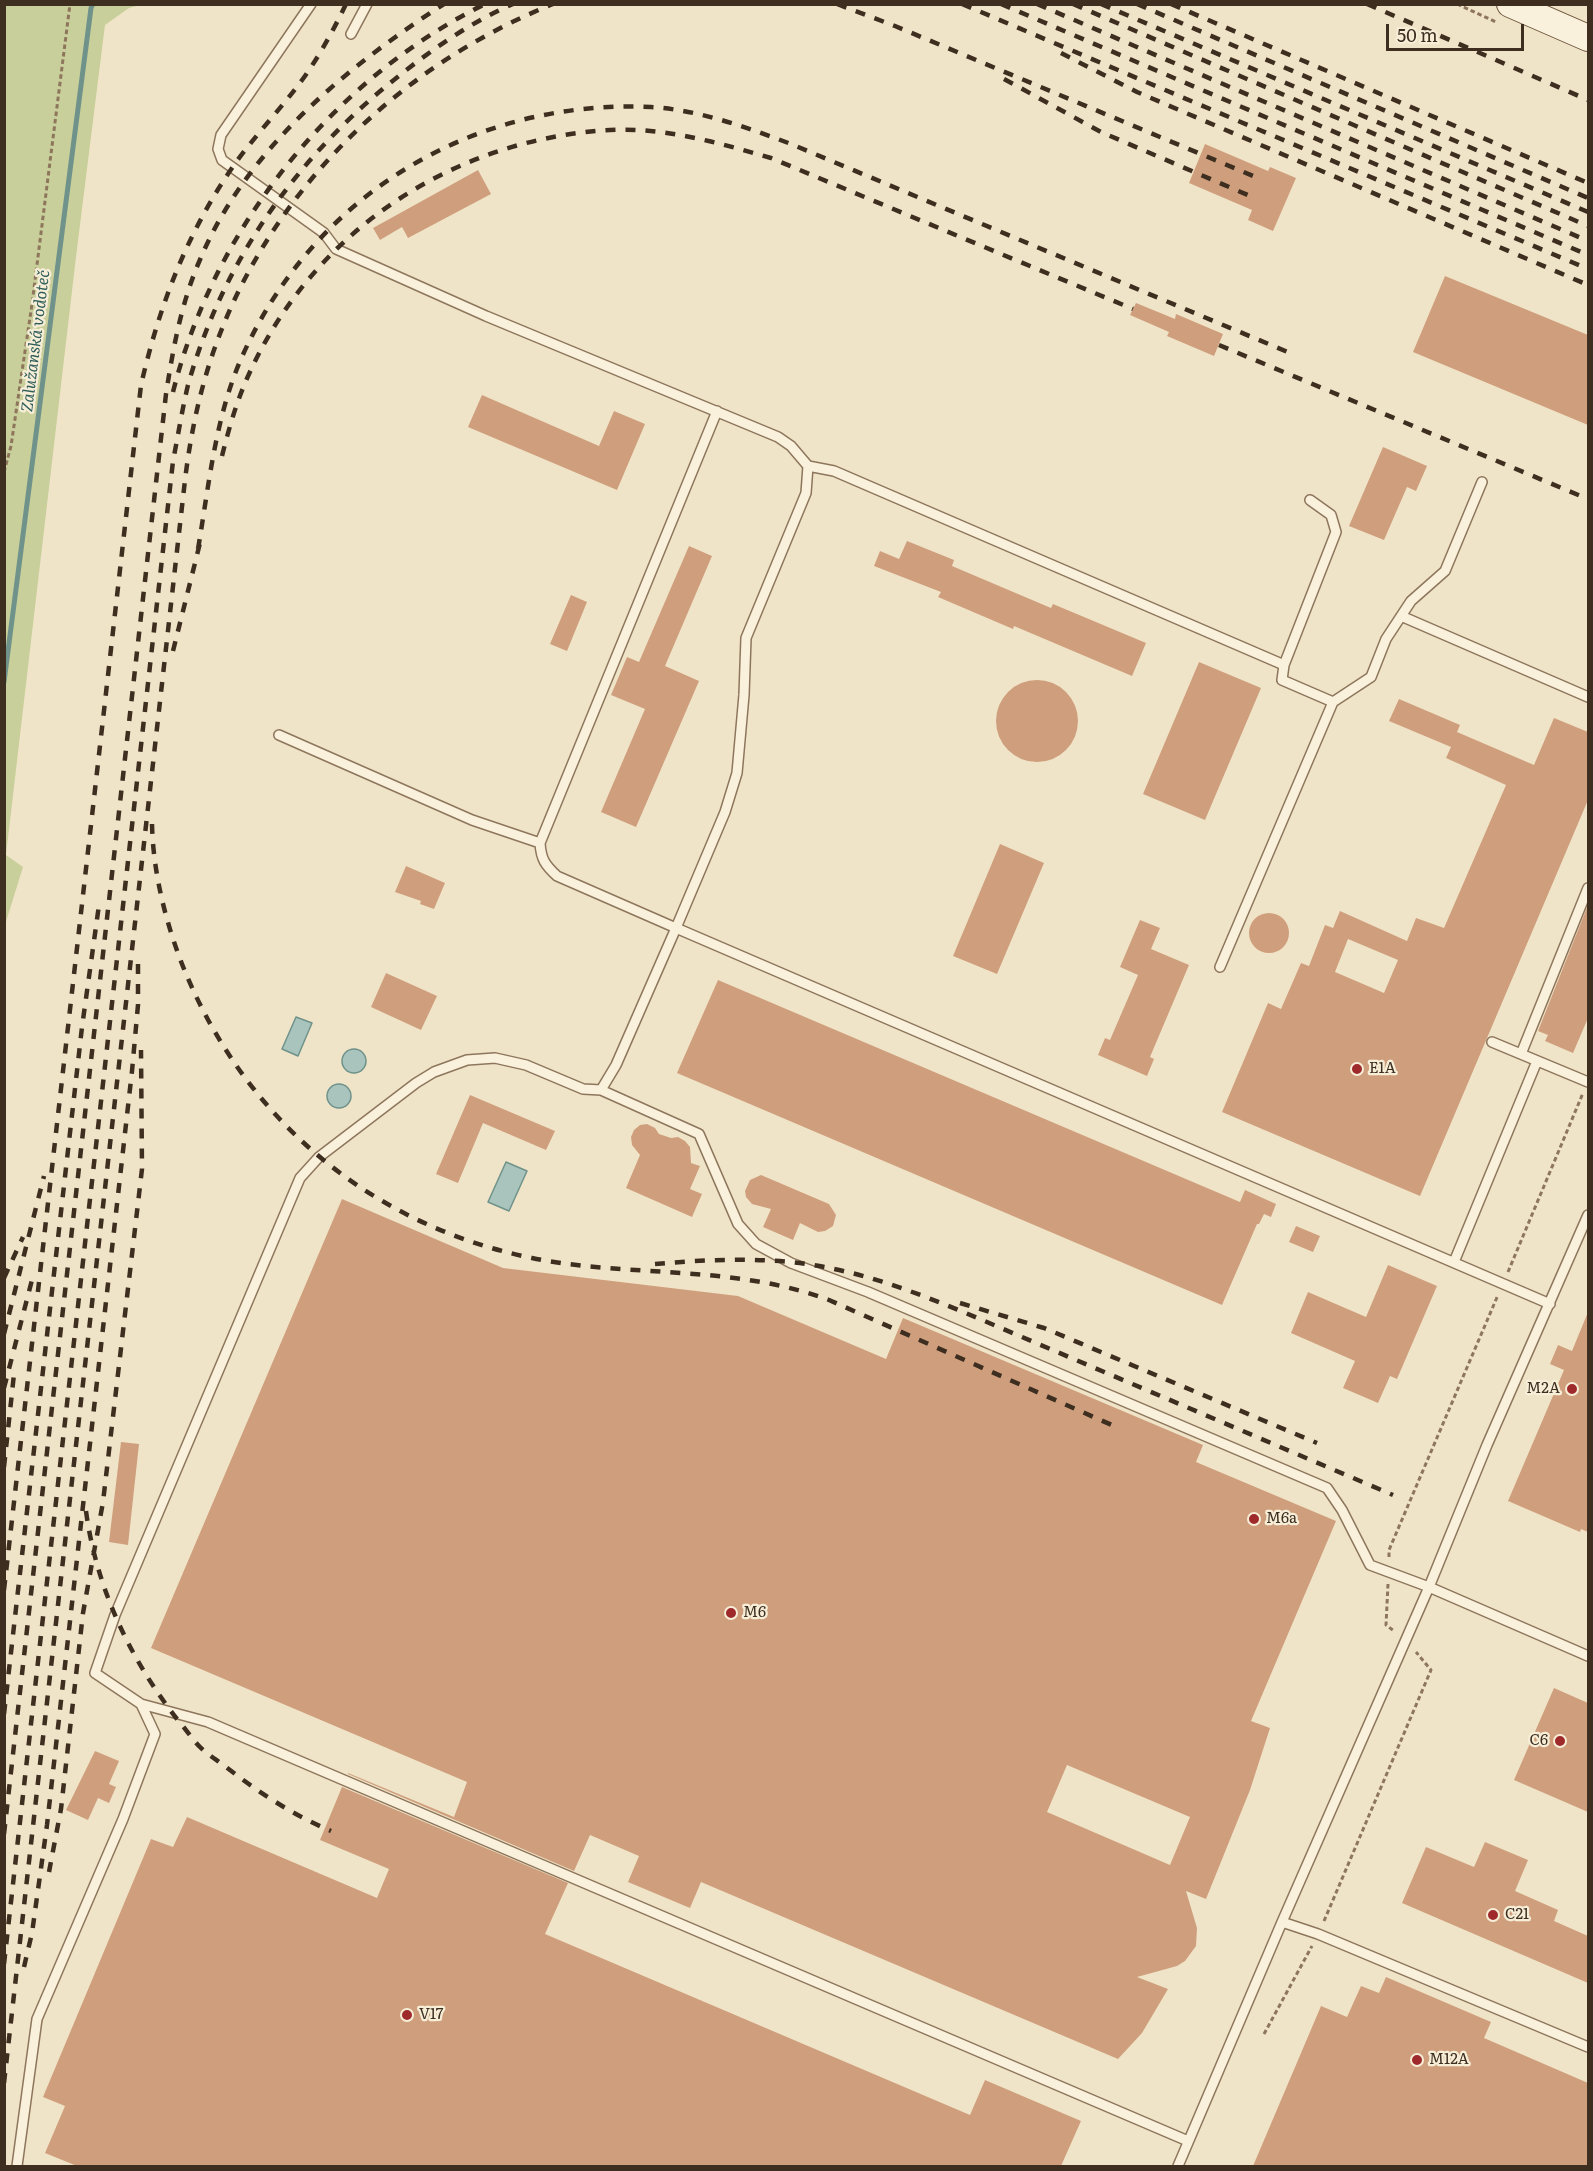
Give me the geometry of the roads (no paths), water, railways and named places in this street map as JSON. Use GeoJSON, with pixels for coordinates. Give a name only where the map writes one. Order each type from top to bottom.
{"type":"FeatureCollection","features":[{"type":"Feature","properties":{"kind":"street"},"geometry":{"type":"LineString","coordinates":[[1510,4],[1588,38]]}},
{"type":"Feature","properties":{"kind":"lane"},"geometry":{"type":"LineString","coordinates":[[311,4],[221,135],[218,149],[222,160],[324,234],[336,249],[486,316],[778,437],[791,446],[808,466],[834,471],[1284,665]]}},
{"type":"Feature","properties":{"kind":"lane"},"geometry":{"type":"LineString","coordinates":[[351,34],[367,4]]}},
{"type":"Feature","properties":{"kind":"lane"},"geometry":{"type":"LineString","coordinates":[[717,411],[540,843],[545,865],[557,876],[676,928],[1550,1304]]}},
{"type":"Feature","properties":{"kind":"lane"},"geometry":{"type":"LineString","coordinates":[[601,1090],[616,1065],[725,812],[737,773],[746,638],[806,493],[808,466]]}},
{"type":"Feature","properties":{"kind":"lane"},"geometry":{"type":"LineString","coordinates":[[1220,967],[1333,702],[1371,677],[1386,639],[1411,601],[1445,571],[1482,482]]}},
{"type":"Feature","properties":{"kind":"lane"},"geometry":{"type":"LineString","coordinates":[[1310,500],[1331,515],[1335,532],[1284,665],[1282,680],[1333,702]]}},
{"type":"Feature","properties":{"kind":"lane"},"geometry":{"type":"LineString","coordinates":[[1401,616],[1588,698]]}},
{"type":"Feature","properties":{"kind":"lane"},"geometry":{"type":"LineString","coordinates":[[279,735],[472,820],[540,843]]}},
{"type":"Feature","properties":{"kind":"lane"},"geometry":{"type":"LineString","coordinates":[[1521,1054],[1588,888]]}},
{"type":"Feature","properties":{"kind":"lane"},"geometry":{"type":"LineString","coordinates":[[1492,1042],[1588,1082]]}},
{"type":"Feature","properties":{"kind":"lane"},"geometry":{"type":"LineString","coordinates":[[1188,2142],[208,1722],[141,1704],[95,1673],[115,1615],[300,1178],[319,1156],[416,1083],[434,1072],[467,1060],[495,1058],[526,1065],[584,1089],[601,1090],[699,1134],[738,1224],[756,1244],[791,1263],[868,1292],[1327,1488],[1342,1510],[1370,1564],[1588,1656]]}},
{"type":"Feature","properties":{"kind":"lane"},"geometry":{"type":"LineString","coordinates":[[1454,1262],[1537,1061]]}},
{"type":"Feature","properties":{"kind":"lane"},"geometry":{"type":"LineString","coordinates":[[1178,2166],[1588,1215]]}},
{"type":"Feature","properties":{"kind":"lane"},"geometry":{"type":"LineString","coordinates":[[17,2166],[37,2019],[123,1819],[155,1734],[141,1704]]}},
{"type":"Feature","properties":{"kind":"lane"},"geometry":{"type":"LineString","coordinates":[[1282,1922],[1318,1934],[1588,2047]]}},
{"type":"Feature","properties":{"kind":"water"},"geometry":{"type":"Polygon","coordinates":[[[296,1017],[312,1023],[298,1056],[282,1049],[296,1017]]]}},
{"type":"Feature","properties":{"kind":"water"},"geometry":{"type":"Polygon","coordinates":[[[354,1049],[362,1053],[366,1061],[362,1069],[354,1073],[346,1069],[342,1061],[346,1053],[354,1049]]]}},
{"type":"Feature","properties":{"kind":"water"},"geometry":{"type":"Polygon","coordinates":[[[339,1084],[347,1088],[351,1096],[347,1104],[339,1108],[331,1104],[327,1096],[331,1088],[339,1084]]]}},
{"type":"Feature","properties":{"kind":"water"},"geometry":{"type":"Polygon","coordinates":[[[506,1162],[527,1171],[509,1211],[488,1202],[506,1162]]]}},
{"type":"Feature","properties":{"kind":"waterway","name":"Zalužanská vodoteč"},"geometry":{"type":"LineString","coordinates":[[4,682],[93,4]]}},
{"type":"Feature","properties":{"kind":"railway"},"geometry":{"type":"LineString","coordinates":[[4,1590],[141,385],[156,328],[176,272],[201,219],[232,168],[311,67],[346,4]]}},
{"type":"Feature","properties":{"kind":"railway"},"geometry":{"type":"LineString","coordinates":[[4,1834],[166,394],[178,327],[199,262],[219,221],[243,183],[271,148],[335,84],[370,56],[444,4]]}},
{"type":"Feature","properties":{"kind":"railway"},"geometry":{"type":"LineString","coordinates":[[173,392],[192,331],[218,273],[250,217],[287,165],[330,116],[378,73],[430,35],[485,4]]}},
{"type":"Feature","properties":{"kind":"railway"},"geometry":{"type":"LineString","coordinates":[[4,1964],[173,461],[188,385],[220,298],[266,218],[293,181],[355,113],[390,83],[449,39],[513,4]]}},
{"type":"Feature","properties":{"kind":"railway"},"geometry":{"type":"LineString","coordinates":[[4,2083],[185,480],[204,382],[226,319],[256,259],[292,204],[335,153],[383,107],[436,67],[493,32],[553,4]]}},
{"type":"Feature","properties":{"kind":"railway"},"geometry":{"type":"LineString","coordinates":[[837,4],[895,26],[1258,178]]}},
{"type":"Feature","properties":{"kind":"railway"},"geometry":{"type":"LineString","coordinates":[[962,4],[1588,269]]}},
{"type":"Feature","properties":{"kind":"railway"},"geometry":{"type":"LineString","coordinates":[[1001,4],[1588,255]]}},
{"type":"Feature","properties":{"kind":"railway"},"geometry":{"type":"LineString","coordinates":[[1037,4],[1588,241]]}},
{"type":"Feature","properties":{"kind":"railway"},"geometry":{"type":"LineString","coordinates":[[1073,4],[1588,226]]}},
{"type":"Feature","properties":{"kind":"railway"},"geometry":{"type":"LineString","coordinates":[[1101,4],[1588,212]]}},
{"type":"Feature","properties":{"kind":"railway"},"geometry":{"type":"LineString","coordinates":[[1137,4],[1588,198]]}},
{"type":"Feature","properties":{"kind":"railway"},"geometry":{"type":"LineString","coordinates":[[1171,4],[1588,183]]}},
{"type":"Feature","properties":{"kind":"railway"},"geometry":{"type":"LineString","coordinates":[[1367,4],[1588,100]]}},
{"type":"Feature","properties":{"kind":"railway"},"geometry":{"type":"LineString","coordinates":[[1061,53],[1137,92],[1588,285]]}},
{"type":"Feature","properties":{"kind":"railway"},"geometry":{"type":"LineString","coordinates":[[1004,79],[1101,132],[1250,196]]}},
{"type":"Feature","properties":{"kind":"railway"},"geometry":{"type":"LineString","coordinates":[[198,549],[214,452],[232,382],[241,359],[272,301],[310,249],[355,205],[406,168],[462,140],[522,120],[585,109],[651,107],[722,120],[791,144],[1290,353]]}},
{"type":"Feature","properties":{"kind":"railway"},"geometry":{"type":"LineString","coordinates":[[222,456],[249,374],[277,323],[311,276],[351,236],[395,201],[444,173],[497,152],[552,137],[610,130],[651,131],[712,142],[771,158],[1133,309]]}},
{"type":"Feature","properties":{"kind":"railway"},"geometry":{"type":"LineString","coordinates":[[1219,345],[1588,499]]}},
{"type":"Feature","properties":{"kind":"railway"},"geometry":{"type":"LineString","coordinates":[[173,651],[200,543]]}},
{"type":"Feature","properties":{"kind":"railway"},"geometry":{"type":"LineString","coordinates":[[152,824],[157,877],[165,913],[182,964],[208,1019],[240,1070],[277,1116],[319,1156],[366,1191],[418,1220],[473,1242],[532,1258],[607,1268],[756,1281],[829,1300],[1114,1426]]}},
{"type":"Feature","properties":{"kind":"railway"},"geometry":{"type":"LineString","coordinates":[[4,1714],[82,1027],[99,905]]}},
{"type":"Feature","properties":{"kind":"railway"},"geometry":{"type":"LineString","coordinates":[[24,1967],[32,1933],[47,1825],[132,1071],[138,1005],[138,954]]}},
{"type":"Feature","properties":{"kind":"railway"},"geometry":{"type":"LineString","coordinates":[[49,1872],[61,1809],[83,1613],[103,1502],[142,1169],[141,1050]]}},
{"type":"Feature","properties":{"kind":"railway"},"geometry":{"type":"LineString","coordinates":[[4,1334],[44,1176]]}},
{"type":"Feature","properties":{"kind":"railway"},"geometry":{"type":"LineString","coordinates":[[4,1278],[23,1237]]}},
{"type":"Feature","properties":{"kind":"railway"},"geometry":{"type":"LineString","coordinates":[[655,1264],[767,1260],[834,1269],[882,1282],[961,1311],[1393,1495]]}},
{"type":"Feature","properties":{"kind":"railway"},"geometry":{"type":"LineString","coordinates":[[4,1388],[33,1276]]}},
{"type":"Feature","properties":{"kind":"railway"},"geometry":{"type":"LineString","coordinates":[[960,1303],[1044,1328],[1317,1443]]}},
{"type":"Feature","properties":{"kind":"railway"},"geometry":{"type":"LineString","coordinates":[[4,1467],[14,1374]]}},
{"type":"Feature","properties":{"kind":"railway"},"geometry":{"type":"LineString","coordinates":[[86,1511],[98,1567],[118,1621],[144,1672],[177,1719],[203,1750],[238,1776],[290,1810],[331,1831]]}},
{"type":"Feature","properties":{"kind":"place","name":"E1A"},"geometry":{"type":"Point","coordinates":[1357,1069]}},
{"type":"Feature","properties":{"kind":"place","name":"M2A"},"geometry":{"type":"Point","coordinates":[1572,1389]}},
{"type":"Feature","properties":{"kind":"place","name":"M6a"},"geometry":{"type":"Point","coordinates":[1254,1519]}},
{"type":"Feature","properties":{"kind":"place","name":"M6"},"geometry":{"type":"Point","coordinates":[731,1613]}},
{"type":"Feature","properties":{"kind":"place","name":"C6"},"geometry":{"type":"Point","coordinates":[1560,1741]}},
{"type":"Feature","properties":{"kind":"place","name":"C21"},"geometry":{"type":"Point","coordinates":[1493,1915]}},
{"type":"Feature","properties":{"kind":"place","name":"V17"},"geometry":{"type":"Point","coordinates":[407,2015]}},
{"type":"Feature","properties":{"kind":"place","name":"M12A"},"geometry":{"type":"Point","coordinates":[1417,2060]}}]}
